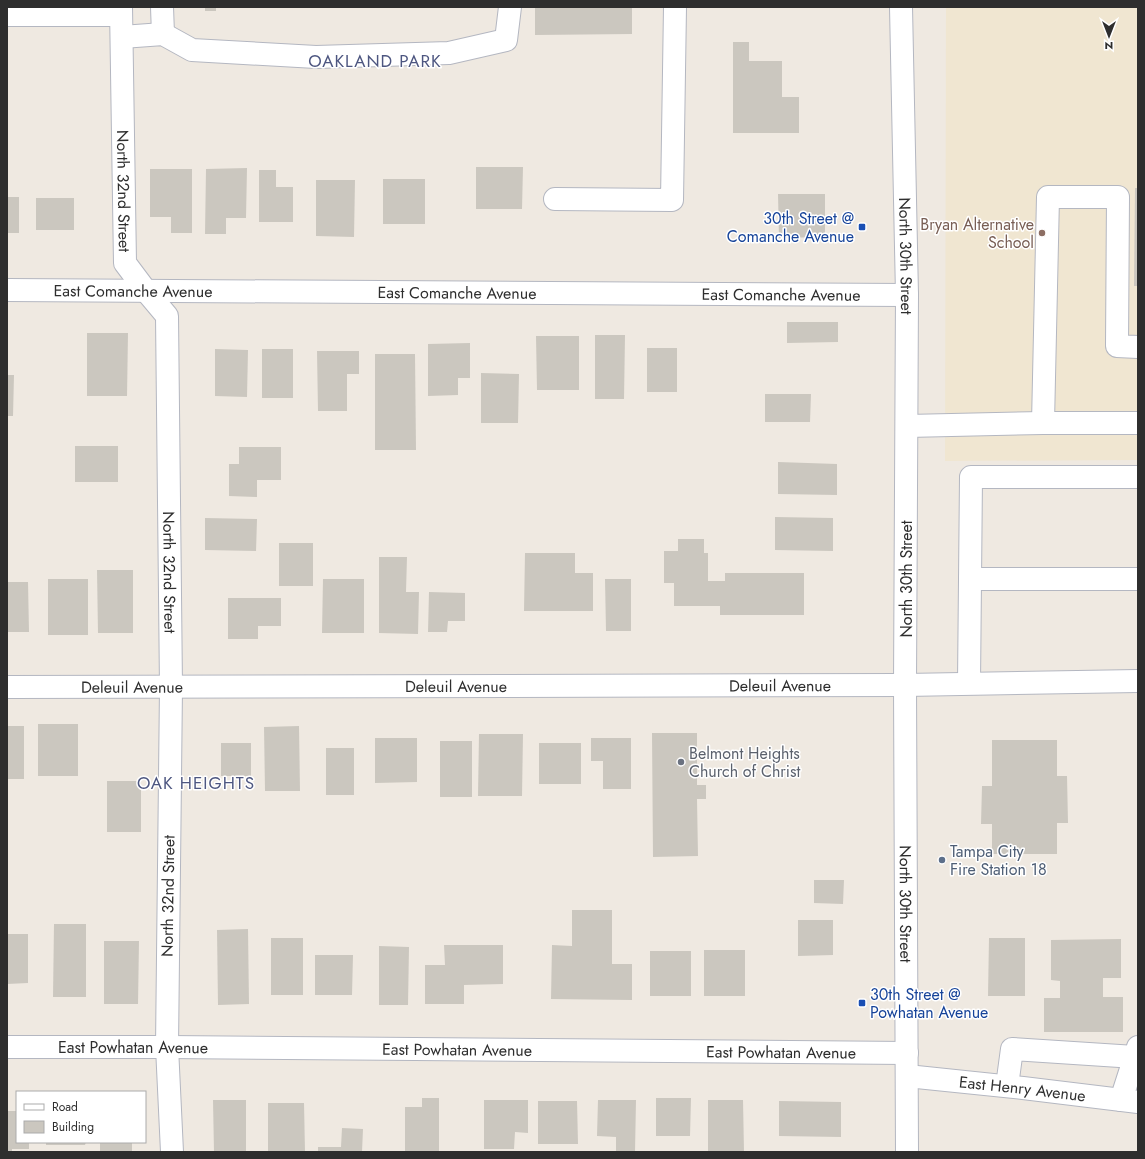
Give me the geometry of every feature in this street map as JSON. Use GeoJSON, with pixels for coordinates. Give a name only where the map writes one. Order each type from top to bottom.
{"type":"FeatureCollection","features":[{"type":"Feature","properties":{"kind":"street"},"geometry":{"type":"LineString","coordinates":[[162,7],[163,34]]}},
{"type":"Feature","properties":{"kind":"street"},"geometry":{"type":"LineString","coordinates":[[122,37],[163,34],[192,50],[316,57],[449,53],[506,40],[510,7]]}},
{"type":"Feature","properties":{"kind":"street"},"geometry":{"type":"LineString","coordinates":[[554,199],[672,200],[675,7]]}},
{"type":"Feature","properties":{"kind":"street","name":"North 30th Street"},"geometry":{"type":"LineString","coordinates":[[901,7],[907,295],[905,685],[907,1152]]}},
{"type":"Feature","properties":{"kind":"street"},"geometry":{"type":"LineString","coordinates":[[7,15],[121,11]]}},
{"type":"Feature","properties":{"kind":"street","name":"North 32nd Street"},"geometry":{"type":"LineString","coordinates":[[121,11],[124,263],[167,316],[171,688],[167,1047],[172,1152]]}},
{"type":"Feature","properties":{"kind":"street"},"geometry":{"type":"LineString","coordinates":[[1044,423],[1048,197],[1118,197],[1117,346],[1138,347]]}},
{"type":"Feature","properties":{"kind":"street","name":"East Comanche Avenue"},"geometry":{"type":"LineString","coordinates":[[7,290],[907,295]]}},
{"type":"Feature","properties":{"kind":"street"},"geometry":{"type":"LineString","coordinates":[[907,426],[1044,423],[1138,423]]}},
{"type":"Feature","properties":{"kind":"street"},"geometry":{"type":"LineString","coordinates":[[969,683],[971,477],[1138,477]]}},
{"type":"Feature","properties":{"kind":"street"},"geometry":{"type":"LineString","coordinates":[[970,579],[1138,579]]}},
{"type":"Feature","properties":{"kind":"street","name":"Deleuil Avenue"},"geometry":{"type":"LineString","coordinates":[[7,687],[171,688],[905,685],[1138,681]]}},
{"type":"Feature","properties":{"kind":"street","name":"East Powhatan Avenue"},"geometry":{"type":"LineString","coordinates":[[7,1047],[907,1053]]}},
{"type":"Feature","properties":{"kind":"street"},"geometry":{"type":"LineString","coordinates":[[1007,1086],[1012,1049],[1136,1052],[1130,1101]]}},
{"type":"Feature","properties":{"kind":"street","name":"East Henry Avenue"},"geometry":{"type":"LineString","coordinates":[[907,1076],[1007,1086],[1130,1101]]}},
{"type":"Feature","properties":{"kind":"shaded area","name":"Bryan Alternative School"},"geometry":{"type":"Polygon","coordinates":[[[946,7],[1138,7],[1138,460],[945,461],[946,7]]]}},
{"type":"Feature","properties":{"kind":"building"},"geometry":{"type":"Polygon","coordinates":[[[205,7],[216,7],[216,11],[205,11],[205,7]]]}},
{"type":"Feature","properties":{"kind":"building"},"geometry":{"type":"Polygon","coordinates":[[[535,7],[632,7],[632,34],[535,35],[535,7]]]}},
{"type":"Feature","properties":{"kind":"building"},"geometry":{"type":"Polygon","coordinates":[[[733,42],[749,42],[749,61],[782,61],[782,97],[799,97],[799,133],[733,133],[733,42]]]}},
{"type":"Feature","properties":{"kind":"building"},"geometry":{"type":"Polygon","coordinates":[[[476,167],[523,167],[522,209],[476,209],[476,167]]]}},
{"type":"Feature","properties":{"kind":"building"},"geometry":{"type":"Polygon","coordinates":[[[247,168],[246,218],[226,218],[226,234],[205,234],[206,169],[247,168]]]}},
{"type":"Feature","properties":{"kind":"building"},"geometry":{"type":"Polygon","coordinates":[[[150,169],[192,169],[192,233],[171,233],[171,217],[150,217],[150,169]]]}},
{"type":"Feature","properties":{"kind":"building"},"geometry":{"type":"Polygon","coordinates":[[[259,170],[276,170],[276,187],[293,187],[293,222],[259,222],[259,170]]]}},
{"type":"Feature","properties":{"kind":"building"},"geometry":{"type":"Polygon","coordinates":[[[383,179],[425,179],[425,224],[383,224],[383,179]]]}},
{"type":"Feature","properties":{"kind":"building"},"geometry":{"type":"Polygon","coordinates":[[[316,180],[355,180],[354,237],[316,236],[316,180]]]}},
{"type":"Feature","properties":{"kind":"building"},"geometry":{"type":"Polygon","coordinates":[[[1135,188],[1138,188],[1138,286],[1134,286],[1135,188]]]}},
{"type":"Feature","properties":{"kind":"building"},"geometry":{"type":"Polygon","coordinates":[[[778,194],[825,194],[825,237],[779,238],[778,194]]]}},
{"type":"Feature","properties":{"kind":"building"},"geometry":{"type":"Polygon","coordinates":[[[7,197],[19,197],[19,233],[7,233],[7,197]]]}},
{"type":"Feature","properties":{"kind":"building"},"geometry":{"type":"Polygon","coordinates":[[[36,198],[74,198],[74,230],[36,230],[36,198]]]}},
{"type":"Feature","properties":{"kind":"building"},"geometry":{"type":"Polygon","coordinates":[[[787,322],[838,322],[838,342],[787,343],[787,322]]]}},
{"type":"Feature","properties":{"kind":"building"},"geometry":{"type":"Polygon","coordinates":[[[87,333],[128,333],[127,396],[87,396],[87,333]]]}},
{"type":"Feature","properties":{"kind":"building"},"geometry":{"type":"Polygon","coordinates":[[[595,335],[625,335],[624,399],[595,399],[595,335]]]}},
{"type":"Feature","properties":{"kind":"building"},"geometry":{"type":"Polygon","coordinates":[[[536,336],[579,336],[579,390],[537,390],[536,336]]]}},
{"type":"Feature","properties":{"kind":"building"},"geometry":{"type":"Polygon","coordinates":[[[470,343],[470,378],[458,378],[458,395],[428,396],[428,344],[470,343]]]}},
{"type":"Feature","properties":{"kind":"building"},"geometry":{"type":"Polygon","coordinates":[[[647,348],[677,348],[677,392],[647,392],[647,348]]]}},
{"type":"Feature","properties":{"kind":"building"},"geometry":{"type":"Polygon","coordinates":[[[215,349],[248,350],[247,397],[215,396],[215,349]]]}},
{"type":"Feature","properties":{"kind":"building"},"geometry":{"type":"Polygon","coordinates":[[[262,349],[293,349],[293,398],[262,398],[262,349]]]}},
{"type":"Feature","properties":{"kind":"building"},"geometry":{"type":"Polygon","coordinates":[[[317,351],[359,351],[359,374],[347,374],[347,411],[318,411],[317,351]]]}},
{"type":"Feature","properties":{"kind":"building"},"geometry":{"type":"Polygon","coordinates":[[[375,354],[415,354],[416,450],[375,450],[375,354]]]}},
{"type":"Feature","properties":{"kind":"building"},"geometry":{"type":"Polygon","coordinates":[[[481,373],[519,374],[518,423],[481,423],[481,373]]]}},
{"type":"Feature","properties":{"kind":"building"},"geometry":{"type":"Polygon","coordinates":[[[7,375],[14,375],[13,416],[7,416],[7,375]]]}},
{"type":"Feature","properties":{"kind":"building"},"geometry":{"type":"Polygon","coordinates":[[[765,394],[811,394],[810,422],[765,422],[765,394]]]}},
{"type":"Feature","properties":{"kind":"building"},"geometry":{"type":"Polygon","coordinates":[[[75,446],[118,446],[118,482],[75,482],[75,446]]]}},
{"type":"Feature","properties":{"kind":"building"},"geometry":{"type":"Polygon","coordinates":[[[239,447],[281,447],[281,480],[257,480],[257,497],[229,496],[229,464],[239,464],[239,447]]]}},
{"type":"Feature","properties":{"kind":"building"},"geometry":{"type":"Polygon","coordinates":[[[778,462],[837,464],[837,495],[778,494],[778,462]]]}},
{"type":"Feature","properties":{"kind":"building"},"geometry":{"type":"Polygon","coordinates":[[[775,517],[833,518],[833,551],[775,550],[775,517]]]}},
{"type":"Feature","properties":{"kind":"building"},"geometry":{"type":"Polygon","coordinates":[[[205,518],[257,519],[256,551],[205,550],[205,518]]]}},
{"type":"Feature","properties":{"kind":"building"},"geometry":{"type":"Polygon","coordinates":[[[678,539],[704,539],[704,553],[708,553],[708,581],[725,581],[725,573],[804,573],[804,615],[720,615],[720,606],[674,606],[674,583],[664,583],[664,551],[678,551],[678,539]]]}},
{"type":"Feature","properties":{"kind":"building"},"geometry":{"type":"Polygon","coordinates":[[[279,543],[313,543],[313,586],[279,586],[279,543]]]}},
{"type":"Feature","properties":{"kind":"building"},"geometry":{"type":"Polygon","coordinates":[[[525,553],[575,553],[575,573],[593,573],[593,611],[524,611],[525,553]]]}},
{"type":"Feature","properties":{"kind":"building"},"geometry":{"type":"Polygon","coordinates":[[[379,557],[407,557],[406,592],[419,592],[418,634],[379,633],[379,557]]]}},
{"type":"Feature","properties":{"kind":"building"},"geometry":{"type":"Polygon","coordinates":[[[97,570],[133,570],[133,633],[98,633],[97,570]]]}},
{"type":"Feature","properties":{"kind":"building"},"geometry":{"type":"Polygon","coordinates":[[[48,579],[88,579],[88,635],[48,635],[48,579]]]}},
{"type":"Feature","properties":{"kind":"building"},"geometry":{"type":"Polygon","coordinates":[[[323,579],[364,579],[364,633],[322,633],[323,579]]]}},
{"type":"Feature","properties":{"kind":"building"},"geometry":{"type":"Polygon","coordinates":[[[605,579],[631,579],[631,631],[606,631],[605,579]]]}},
{"type":"Feature","properties":{"kind":"building"},"geometry":{"type":"Polygon","coordinates":[[[7,582],[28,582],[29,632],[7,632],[7,582]]]}},
{"type":"Feature","properties":{"kind":"building"},"geometry":{"type":"Polygon","coordinates":[[[429,592],[465,593],[465,621],[448,621],[447,632],[428,632],[429,592]]]}},
{"type":"Feature","properties":{"kind":"building"},"geometry":{"type":"Polygon","coordinates":[[[228,598],[281,598],[281,626],[258,626],[258,639],[228,639],[228,598]]]}},
{"type":"Feature","properties":{"kind":"building"},"geometry":{"type":"Polygon","coordinates":[[[38,724],[78,724],[78,776],[38,776],[38,724]]]}},
{"type":"Feature","properties":{"kind":"building"},"geometry":{"type":"Polygon","coordinates":[[[7,726],[24,726],[24,779],[7,779],[7,726]]]}},
{"type":"Feature","properties":{"kind":"building"},"geometry":{"type":"Polygon","coordinates":[[[299,726],[300,791],[265,791],[264,727],[299,726]]]}},
{"type":"Feature","properties":{"kind":"building"},"geometry":{"type":"Polygon","coordinates":[[[652,733],[697,733],[697,785],[706,785],[706,799],[697,799],[698,856],[653,857],[652,733]]]}},
{"type":"Feature","properties":{"kind":"building"},"geometry":{"type":"Polygon","coordinates":[[[479,734],[523,734],[522,796],[478,796],[479,734]]]}},
{"type":"Feature","properties":{"kind":"building"},"geometry":{"type":"Polygon","coordinates":[[[375,738],[417,738],[417,782],[375,783],[375,738]]]}},
{"type":"Feature","properties":{"kind":"building"},"geometry":{"type":"Polygon","coordinates":[[[591,738],[631,738],[631,789],[603,789],[603,761],[591,761],[591,738]]]}},
{"type":"Feature","properties":{"kind":"building"},"geometry":{"type":"Polygon","coordinates":[[[992,740],[1057,740],[1057,776],[1067,776],[1068,823],[1057,823],[1057,854],[992,854],[992,824],[981,824],[982,786],[992,786],[992,740]]]}},
{"type":"Feature","properties":{"kind":"building"},"geometry":{"type":"Polygon","coordinates":[[[440,741],[472,741],[472,797],[440,797],[440,741]]]}},
{"type":"Feature","properties":{"kind":"building"},"geometry":{"type":"Polygon","coordinates":[[[221,743],[251,743],[251,776],[221,776],[221,743]]]}},
{"type":"Feature","properties":{"kind":"building"},"geometry":{"type":"Polygon","coordinates":[[[539,743],[581,743],[581,784],[539,784],[539,743]]]}},
{"type":"Feature","properties":{"kind":"building"},"geometry":{"type":"Polygon","coordinates":[[[326,748],[354,748],[354,795],[326,795],[326,748]]]}},
{"type":"Feature","properties":{"kind":"building"},"geometry":{"type":"Polygon","coordinates":[[[107,781],[141,781],[141,832],[107,832],[107,781]]]}},
{"type":"Feature","properties":{"kind":"building"},"geometry":{"type":"Polygon","coordinates":[[[814,880],[844,880],[843,904],[814,903],[814,880]]]}},
{"type":"Feature","properties":{"kind":"building"},"geometry":{"type":"Polygon","coordinates":[[[572,910],[612,910],[612,964],[632,964],[632,1000],[551,999],[552,945],[572,946],[572,910]]]}},
{"type":"Feature","properties":{"kind":"building"},"geometry":{"type":"Polygon","coordinates":[[[798,920],[833,920],[833,955],[798,956],[798,920]]]}},
{"type":"Feature","properties":{"kind":"building"},"geometry":{"type":"Polygon","coordinates":[[[54,924],[86,924],[86,997],[53,997],[54,924]]]}},
{"type":"Feature","properties":{"kind":"building"},"geometry":{"type":"Polygon","coordinates":[[[248,929],[249,1004],[218,1005],[217,930],[248,929]]]}},
{"type":"Feature","properties":{"kind":"building"},"geometry":{"type":"Polygon","coordinates":[[[7,934],[28,934],[28,983],[7,984],[7,934]]]}},
{"type":"Feature","properties":{"kind":"building"},"geometry":{"type":"Polygon","coordinates":[[[271,938],[303,938],[303,995],[271,995],[271,938]]]}},
{"type":"Feature","properties":{"kind":"building"},"geometry":{"type":"Polygon","coordinates":[[[989,938],[1025,938],[1025,996],[988,996],[989,938]]]}},
{"type":"Feature","properties":{"kind":"building"},"geometry":{"type":"Polygon","coordinates":[[[1121,939],[1121,978],[1103,978],[1103,997],[1123,997],[1123,1032],[1044,1032],[1044,998],[1060,998],[1060,981],[1051,980],[1051,940],[1121,939]]]}},
{"type":"Feature","properties":{"kind":"building"},"geometry":{"type":"Polygon","coordinates":[[[104,941],[139,941],[138,1004],[104,1004],[104,941]]]}},
{"type":"Feature","properties":{"kind":"building"},"geometry":{"type":"Polygon","coordinates":[[[444,945],[503,945],[503,984],[464,985],[464,1004],[425,1004],[425,965],[445,965],[444,945]]]}},
{"type":"Feature","properties":{"kind":"building"},"geometry":{"type":"Polygon","coordinates":[[[379,946],[409,947],[408,1005],[379,1005],[379,946]]]}},
{"type":"Feature","properties":{"kind":"building"},"geometry":{"type":"Polygon","coordinates":[[[704,950],[745,950],[745,996],[704,996],[704,950]]]}},
{"type":"Feature","properties":{"kind":"building"},"geometry":{"type":"Polygon","coordinates":[[[650,951],[691,951],[691,996],[650,996],[650,951]]]}},
{"type":"Feature","properties":{"kind":"building"},"geometry":{"type":"Polygon","coordinates":[[[315,955],[353,955],[352,995],[315,995],[315,955]]]}},
{"type":"Feature","properties":{"kind":"building"},"geometry":{"type":"Polygon","coordinates":[[[422,1098],[439,1098],[439,1152],[405,1152],[405,1107],[422,1107],[422,1098]]]}},
{"type":"Feature","properties":{"kind":"building"},"geometry":{"type":"Polygon","coordinates":[[[656,1098],[691,1098],[690,1136],[656,1136],[656,1098]]]}},
{"type":"Feature","properties":{"kind":"building"},"geometry":{"type":"Polygon","coordinates":[[[213,1100],[246,1100],[246,1152],[214,1152],[213,1100]]]}},
{"type":"Feature","properties":{"kind":"building"},"geometry":{"type":"Polygon","coordinates":[[[484,1100],[528,1100],[528,1133],[515,1132],[514,1149],[484,1149],[484,1100]]]}},
{"type":"Feature","properties":{"kind":"building"},"geometry":{"type":"Polygon","coordinates":[[[598,1100],[636,1100],[635,1152],[616,1152],[616,1137],[597,1136],[598,1100]]]}},
{"type":"Feature","properties":{"kind":"building"},"geometry":{"type":"Polygon","coordinates":[[[708,1100],[743,1100],[744,1152],[708,1152],[708,1100]]]}},
{"type":"Feature","properties":{"kind":"building"},"geometry":{"type":"Polygon","coordinates":[[[538,1101],[577,1101],[578,1144],[538,1144],[538,1101]]]}},
{"type":"Feature","properties":{"kind":"building"},"geometry":{"type":"Polygon","coordinates":[[[779,1101],[841,1102],[841,1137],[779,1136],[779,1101]]]}},
{"type":"Feature","properties":{"kind":"building"},"geometry":{"type":"Polygon","coordinates":[[[268,1103],[304,1103],[305,1152],[268,1152],[268,1103]]]}},
{"type":"Feature","properties":{"kind":"building"},"geometry":{"type":"Polygon","coordinates":[[[7,1111],[16,1111],[16,1143],[29,1143],[29,1149],[12,1149],[12,1152],[7,1152],[7,1111]]]}},
{"type":"Feature","properties":{"kind":"building"},"geometry":{"type":"Polygon","coordinates":[[[342,1128],[363,1129],[362,1152],[318,1152],[318,1147],[341,1147],[342,1128]]]}},
{"type":"Feature","properties":{"kind":"building"},"geometry":{"type":"Polygon","coordinates":[[[46,1143],[86,1143],[85,1145],[46,1145],[46,1143]]]}},
{"type":"Feature","properties":{"kind":"building"},"geometry":{"type":"Polygon","coordinates":[[[100,1143],[132,1143],[132,1152],[100,1152],[100,1143]]]}},
{"type":"Feature","properties":{"kind":"place","name":"30th Street @ Comanche Avenue"},"geometry":{"type":"Point","coordinates":[862,227]}},
{"type":"Feature","properties":{"kind":"place","name":"Bryan Alternative School"},"geometry":{"type":"Point","coordinates":[1042,233]}},
{"type":"Feature","properties":{"kind":"place","name":"Belmont Heights Church of Christ"},"geometry":{"type":"Point","coordinates":[681,762]}},
{"type":"Feature","properties":{"kind":"place","name":"Tampa City Fire Station 18"},"geometry":{"type":"Point","coordinates":[942,860]}},
{"type":"Feature","properties":{"kind":"place","name":"30th Street @ Powhatan Avenue"},"geometry":{"type":"Point","coordinates":[862,1003]}},
{"type":"Feature","properties":{"kind":"district","name":"OAKLAND PARK"},"geometry":{"type":"Point","coordinates":[375,61]}},
{"type":"Feature","properties":{"kind":"district","name":"OAK HEIGHTS"},"geometry":{"type":"Point","coordinates":[196,783]}}]}
